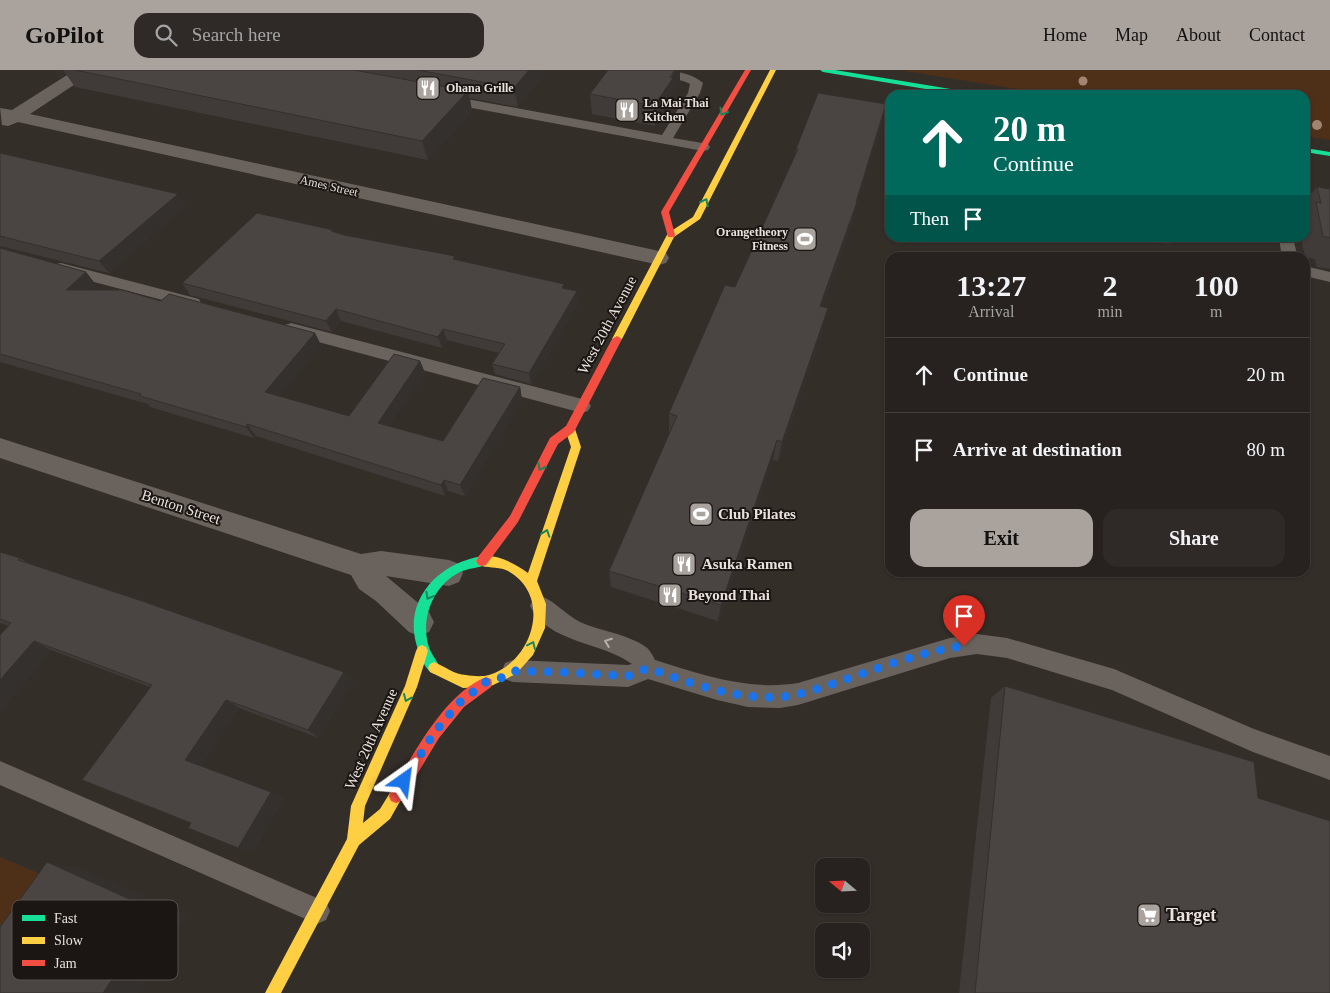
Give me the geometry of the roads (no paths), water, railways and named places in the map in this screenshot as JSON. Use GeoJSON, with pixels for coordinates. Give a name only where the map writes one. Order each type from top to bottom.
{"type":"FeatureCollection","features":[{"type":"Feature","properties":{"kind":"street"},"geometry":{"type":"LineString","coordinates":[[0,127],[8,114],[86,70]]}},
{"type":"Feature","properties":{"kind":"street"},"geometry":{"type":"LineString","coordinates":[[671,235],[665,212],[748,70]]}},
{"type":"Feature","properties":{"kind":"street","name":"West 20th Avenue"},"geometry":{"type":"LineString","coordinates":[[482,561],[514,519],[554,441],[570,429],[671,235],[696,219],[773,70]]}},
{"type":"Feature","properties":{"kind":"street"},"geometry":{"type":"LineString","coordinates":[[823,70],[945,90]]}},
{"type":"Feature","properties":{"kind":"street","name":"Ames Street"},"geometry":{"type":"LineString","coordinates":[[8,114],[659,258]]}},
{"type":"Feature","properties":{"kind":"street"},"geometry":{"type":"LineString","coordinates":[[1310,151],[1330,154]]}},
{"type":"Feature","properties":{"kind":"street"},"geometry":{"type":"LineString","coordinates":[[532,580],[576,447],[570,429]]}},
{"type":"Feature","properties":{"kind":"street","name":"Benton Street"},"geometry":{"type":"LineString","coordinates":[[0,448],[361,566],[381,563],[449,573]]}},
{"type":"Feature","properties":{"kind":"street"},"geometry":{"type":"LineString","coordinates":[[482,561],[498,562],[516,568],[532,580],[541,606],[540,622],[535,641],[527,657],[513,671],[499,679],[470,683],[445,676],[431,666],[422,651],[418,638],[418,622],[426,600],[435,585],[449,573],[466,564],[482,561]]}},
{"type":"Feature","properties":{"kind":"street"},"geometry":{"type":"LineString","coordinates":[[361,566],[369,580],[386,592],[418,622]]}},
{"type":"Feature","properties":{"kind":"street","name":"West 20th Avenue"},"geometry":{"type":"LineString","coordinates":[[273,993],[354,840],[358,806],[411,688],[422,651]]}},
{"type":"Feature","properties":{"kind":"street","name":"West 20th Avenue"},"geometry":{"type":"LineString","coordinates":[[354,840],[385,814],[434,733],[459,703],[486,682]]}},
{"type":"Feature","properties":{"kind":"lane"},"geometry":{"type":"LineString","coordinates":[[650,70],[686,76],[697,83],[694,93],[666,139]]}},
{"type":"Feature","properties":{"kind":"lane"},"geometry":{"type":"LineString","coordinates":[[433,97],[703,147]]}},
{"type":"Feature","properties":{"kind":"lane"},"geometry":{"type":"LineString","coordinates":[[1310,198],[1330,197]]}},
{"type":"Feature","properties":{"kind":"lane"},"geometry":{"type":"LineString","coordinates":[[48,265],[212,308]]}},
{"type":"Feature","properties":{"kind":"lane"},"geometry":{"type":"LineString","coordinates":[[1310,272],[1330,277]]}},
{"type":"Feature","properties":{"kind":"lane"},"geometry":{"type":"LineString","coordinates":[[280,326],[582,406]]}},
{"type":"Feature","properties":{"kind":"lane"},"geometry":{"type":"LineString","coordinates":[[541,606],[552,616],[574,630],[608,641],[639,655],[648,668],[716,689],[748,696],[780,697],[807,691],[950,648],[978,644],[1006,648],[1114,680],[1253,740],[1330,768]]}},
{"type":"Feature","properties":{"kind":"lane"},"geometry":{"type":"LineString","coordinates":[[513,671],[628,676],[648,668]]}},
{"type":"Feature","properties":{"kind":"lane"},"geometry":{"type":"LineString","coordinates":[[0,773],[317,911]]}},
{"type":"Feature","properties":{"kind":"place","name":"Ohana Grille"},"geometry":{"type":"Point","coordinates":[428,88]}},
{"type":"Feature","properties":{"kind":"place","name":"La Mai Thai Kitchen"},"geometry":{"type":"Point","coordinates":[627,110]}},
{"type":"Feature","properties":{"kind":"place","name":"Orangetheory Fitness"},"geometry":{"type":"Point","coordinates":[805,239]}},
{"type":"Feature","properties":{"kind":"place","name":"Club Pilates"},"geometry":{"type":"Point","coordinates":[701,514]}},
{"type":"Feature","properties":{"kind":"place","name":"Asuka Ramen"},"geometry":{"type":"Point","coordinates":[684,564]}},
{"type":"Feature","properties":{"kind":"place","name":"Beyond Thai"},"geometry":{"type":"Point","coordinates":[670,595]}},
{"type":"Feature","properties":{"kind":"place","name":"Target"},"geometry":{"type":"Point","coordinates":[1149,915]}}]}
